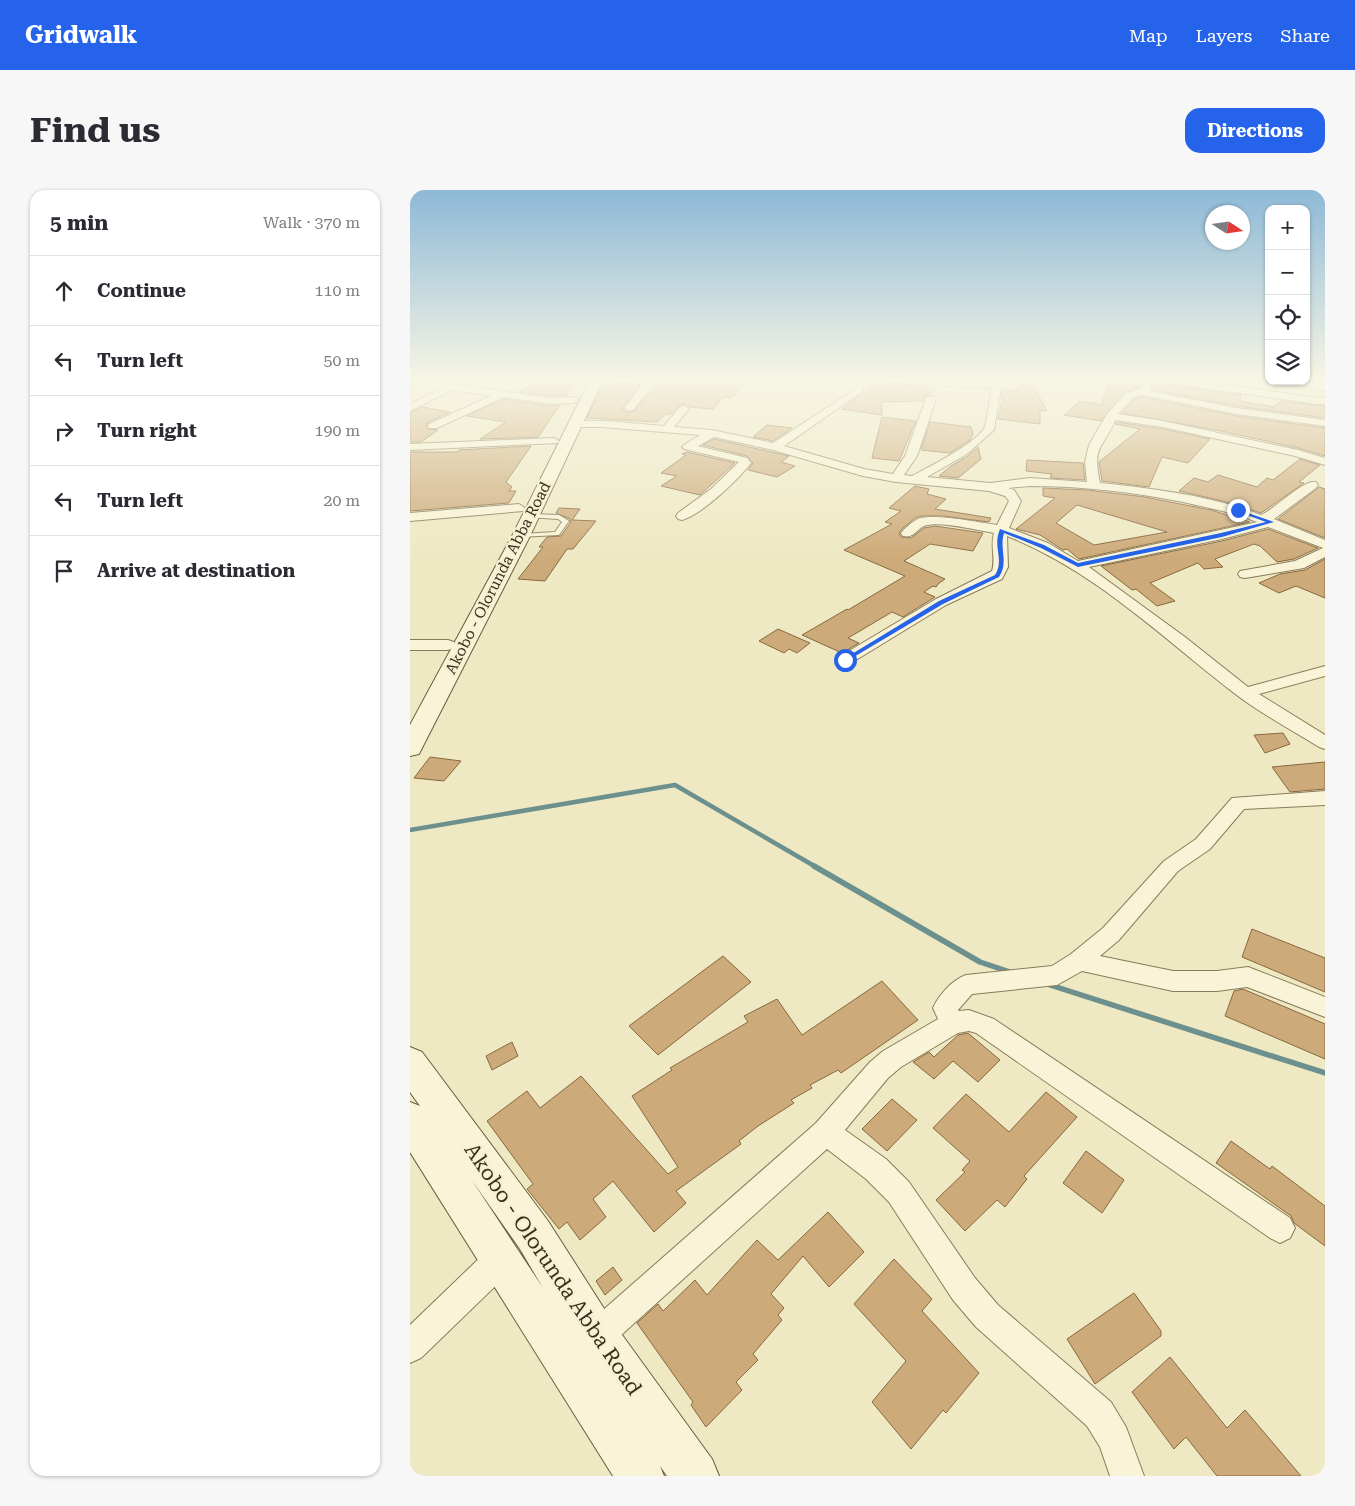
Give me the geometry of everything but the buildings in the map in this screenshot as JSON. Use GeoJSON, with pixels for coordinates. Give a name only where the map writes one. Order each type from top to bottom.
{"type":"FeatureCollection","features":[{"type":"Feature","properties":{"kind":"main road","name":"Akobo - Olorunda Abba Road"},"geometry":{"type":"LineString","coordinates":[[412,730],[448,645],[507,536],[525,512],[566,440]]}},
{"type":"Feature","properties":{"kind":"main road","name":"Akobo - Olorunda Abba Road"},"geometry":{"type":"LineString","coordinates":[[412,730],[521,536],[525,512],[554,441]]}},
{"type":"Feature","properties":{"kind":"main road","name":"Akobo - Olorunda Abba Road"},"geometry":{"type":"LineString","coordinates":[[410,1063],[534,1235],[597,1336],[695,1476]]}},
{"type":"Feature","properties":{"kind":"main road","name":"Akobo - Olorunda Abba Road"},"geometry":{"type":"LineString","coordinates":[[410,1119],[640,1476]]}},
{"type":"Feature","properties":{"kind":"street"},"geometry":{"type":"LineString","coordinates":[[682,516],[704,502],[730,480],[745,463],[743,460],[688,447],[700,440]]}},
{"type":"Feature","properties":{"kind":"street"},"geometry":{"type":"LineString","coordinates":[[744,440],[863,472],[896,478],[990,487],[1010,493],[1015,501],[999,541],[1002,561],[1001,569],[997,576],[941,602],[845,660]]}},
{"type":"Feature","properties":{"kind":"street"},"geometry":{"type":"LineString","coordinates":[[775,447],[785,440]]}},
{"type":"Feature","properties":{"kind":"street"},"geometry":{"type":"LineString","coordinates":[[896,478],[911,456],[917,440]]}},
{"type":"Feature","properties":{"kind":"street"},"geometry":{"type":"LineString","coordinates":[[914,480],[963,452],[978,440]]}},
{"type":"Feature","properties":{"kind":"street"},"geometry":{"type":"LineString","coordinates":[[1094,485],[1090,461],[1092,450],[1099,440]]}},
{"type":"Feature","properties":{"kind":"street"},"geometry":{"type":"LineString","coordinates":[[1238,440],[1298,453],[1325,462]]}},
{"type":"Feature","properties":{"kind":"street"},"geometry":{"type":"LineString","coordinates":[[410,447],[554,441]]}},
{"type":"Feature","properties":{"kind":"street"},"geometry":{"type":"LineString","coordinates":[[990,487],[1030,482],[1094,485],[1186,498],[1238,510],[1267,520],[1325,545]]}},
{"type":"Feature","properties":{"kind":"street"},"geometry":{"type":"LineString","coordinates":[[1078,565],[1222,535],[1267,520],[1312,485]]}},
{"type":"Feature","properties":{"kind":"street"},"geometry":{"type":"LineString","coordinates":[[410,517],[525,512]]}},
{"type":"Feature","properties":{"kind":"street"},"geometry":{"type":"LineString","coordinates":[[908,532],[922,522],[927,521],[1002,530],[1042,546],[1078,565],[1128,600],[1245,693],[1325,743]]}},
{"type":"Feature","properties":{"kind":"street"},"geometry":{"type":"LineString","coordinates":[[1245,574],[1299,565],[1325,552]]}},
{"type":"Feature","properties":{"kind":"street"},"geometry":{"type":"LineString","coordinates":[[410,645],[448,645]]}},
{"type":"Feature","properties":{"kind":"street"},"geometry":{"type":"LineString","coordinates":[[1245,693],[1325,671]]}},
{"type":"Feature","properties":{"kind":"street"},"geometry":{"type":"LineString","coordinates":[[953,1023],[945,1008],[966,985],[1056,975],[1080,961],[1111,934],[1171,866],[1203,844],[1239,803],[1325,798]]}},
{"type":"Feature","properties":{"kind":"street"},"geometry":{"type":"LineString","coordinates":[[1080,961],[1173,981],[1248,977],[1325,1006]]}},
{"type":"Feature","properties":{"kind":"street"},"geometry":{"type":"LineString","coordinates":[[597,1336],[826,1132],[879,1070],[953,1023],[969,1020],[985,1026],[1280,1228]]}},
{"type":"Feature","properties":{"kind":"street"},"geometry":{"type":"LineString","coordinates":[[826,1132],[876,1169],[899,1192],[964,1289],[987,1316],[1099,1414],[1114,1440],[1127,1476]]}},
{"type":"Feature","properties":{"kind":"street"},"geometry":{"type":"LineString","coordinates":[[410,1347],[501,1258]]}},
{"type":"Feature","properties":{"kind":"lane"},"geometry":{"type":"LineString","coordinates":[[521,536],[557,534],[566,521],[559,517],[525,512]]}},
{"type":"Feature","properties":{"kind":"waterway"},"geometry":{"type":"LineString","coordinates":[[410,830],[675,785],[816,867]]}},
{"type":"Feature","properties":{"kind":"waterway"},"geometry":{"type":"LineString","coordinates":[[814,866],[980,962],[1013,973]]}},
{"type":"Feature","properties":{"kind":"waterway"},"geometry":{"type":"LineString","coordinates":[[1047,984],[1325,1073]]}},
{"type":"Feature","properties":{"kind":"route"},"geometry":{"type":"LineString","coordinates":[[845,660],[941,602],[997,576],[1001,569],[1002,561],[999,541],[1002,530],[1042,546],[1078,565],[1222,535],[1272,522],[1238,510]]}}]}
